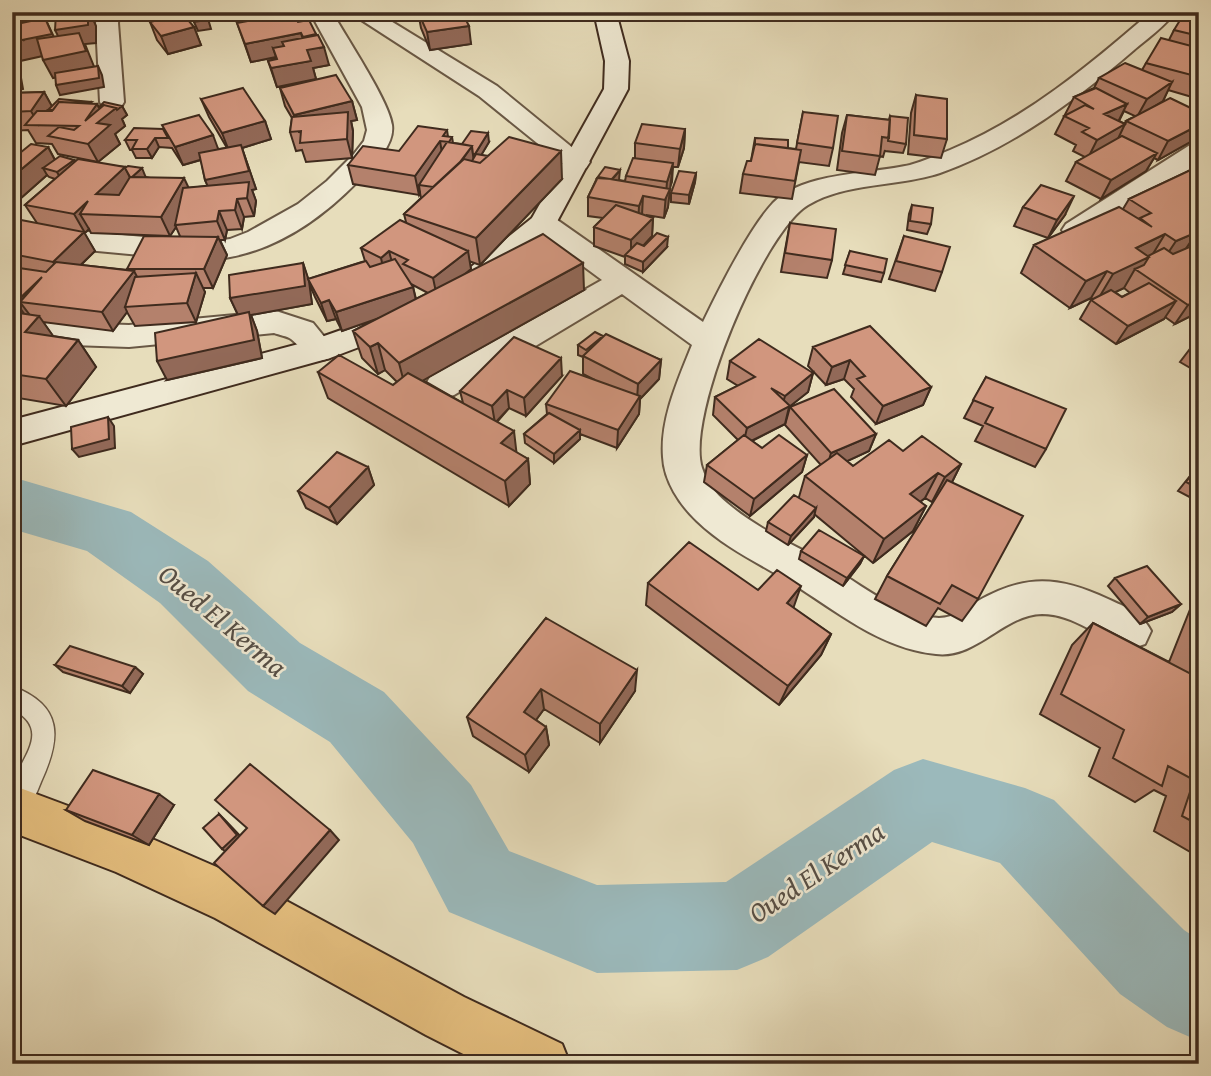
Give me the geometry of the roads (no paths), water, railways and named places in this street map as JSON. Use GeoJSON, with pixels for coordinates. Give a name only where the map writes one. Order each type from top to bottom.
{"type":"FeatureCollection","features":[{"type":"Feature","properties":{"kind":"main road"},"geometry":{"type":"LineString","coordinates":[[12,808],[127,852],[233,900],[444,1016],[542,1064]]}},
{"type":"Feature","properties":{"kind":"street"},"geometry":{"type":"LineString","coordinates":[[109,12],[107,23],[113,102]]}},
{"type":"Feature","properties":{"kind":"street"},"geometry":{"type":"LineString","coordinates":[[12,234],[188,250],[215,250],[238,246],[279,229],[316,205],[343,182],[379,137],[379,122],[374,107],[321,12]]}},
{"type":"Feature","properties":{"kind":"street"},"geometry":{"type":"LineString","coordinates":[[360,12],[488,91],[577,162]]}},
{"type":"Feature","properties":{"kind":"street"},"geometry":{"type":"LineString","coordinates":[[12,433],[319,350],[437,303],[494,266],[542,223],[616,89],[617,61],[605,12]]}},
{"type":"Feature","properties":{"kind":"street"},"geometry":{"type":"LineString","coordinates":[[1130,631],[1077,602],[1033,596],[1004,607],[961,634],[936,636],[889,621],[746,537],[711,511],[688,484],[681,464],[679,446],[708,341],[773,224],[785,208],[802,195],[830,185],[908,173],[964,153],[1076,86],[1164,12]]}},
{"type":"Feature","properties":{"kind":"street"},"geometry":{"type":"LineString","coordinates":[[1076,230],[1199,151]]}},
{"type":"Feature","properties":{"kind":"street"},"geometry":{"type":"LineString","coordinates":[[542,223],[708,341]]}},
{"type":"Feature","properties":{"kind":"street"},"geometry":{"type":"LineString","coordinates":[[442,386],[624,280]]}},
{"type":"Feature","properties":{"kind":"street"},"geometry":{"type":"LineString","coordinates":[[12,326],[72,334],[129,336],[276,322],[303,331],[319,350]]}},
{"type":"Feature","properties":{"kind":"lane"},"geometry":{"type":"LineString","coordinates":[[12,698],[35,710],[44,729],[43,752],[32,778],[12,808]]}},
{"type":"Feature","properties":{"kind":"waterway","name":"Oued El Kerma"},"geometry":{"type":"LineString","coordinates":[[12,503],[108,531],[184,582],[274,667],[357,717],[442,814],[479,882],[597,929],[737,926],[923,799],[1025,829],[1152,962],[1199,995]]}}]}
